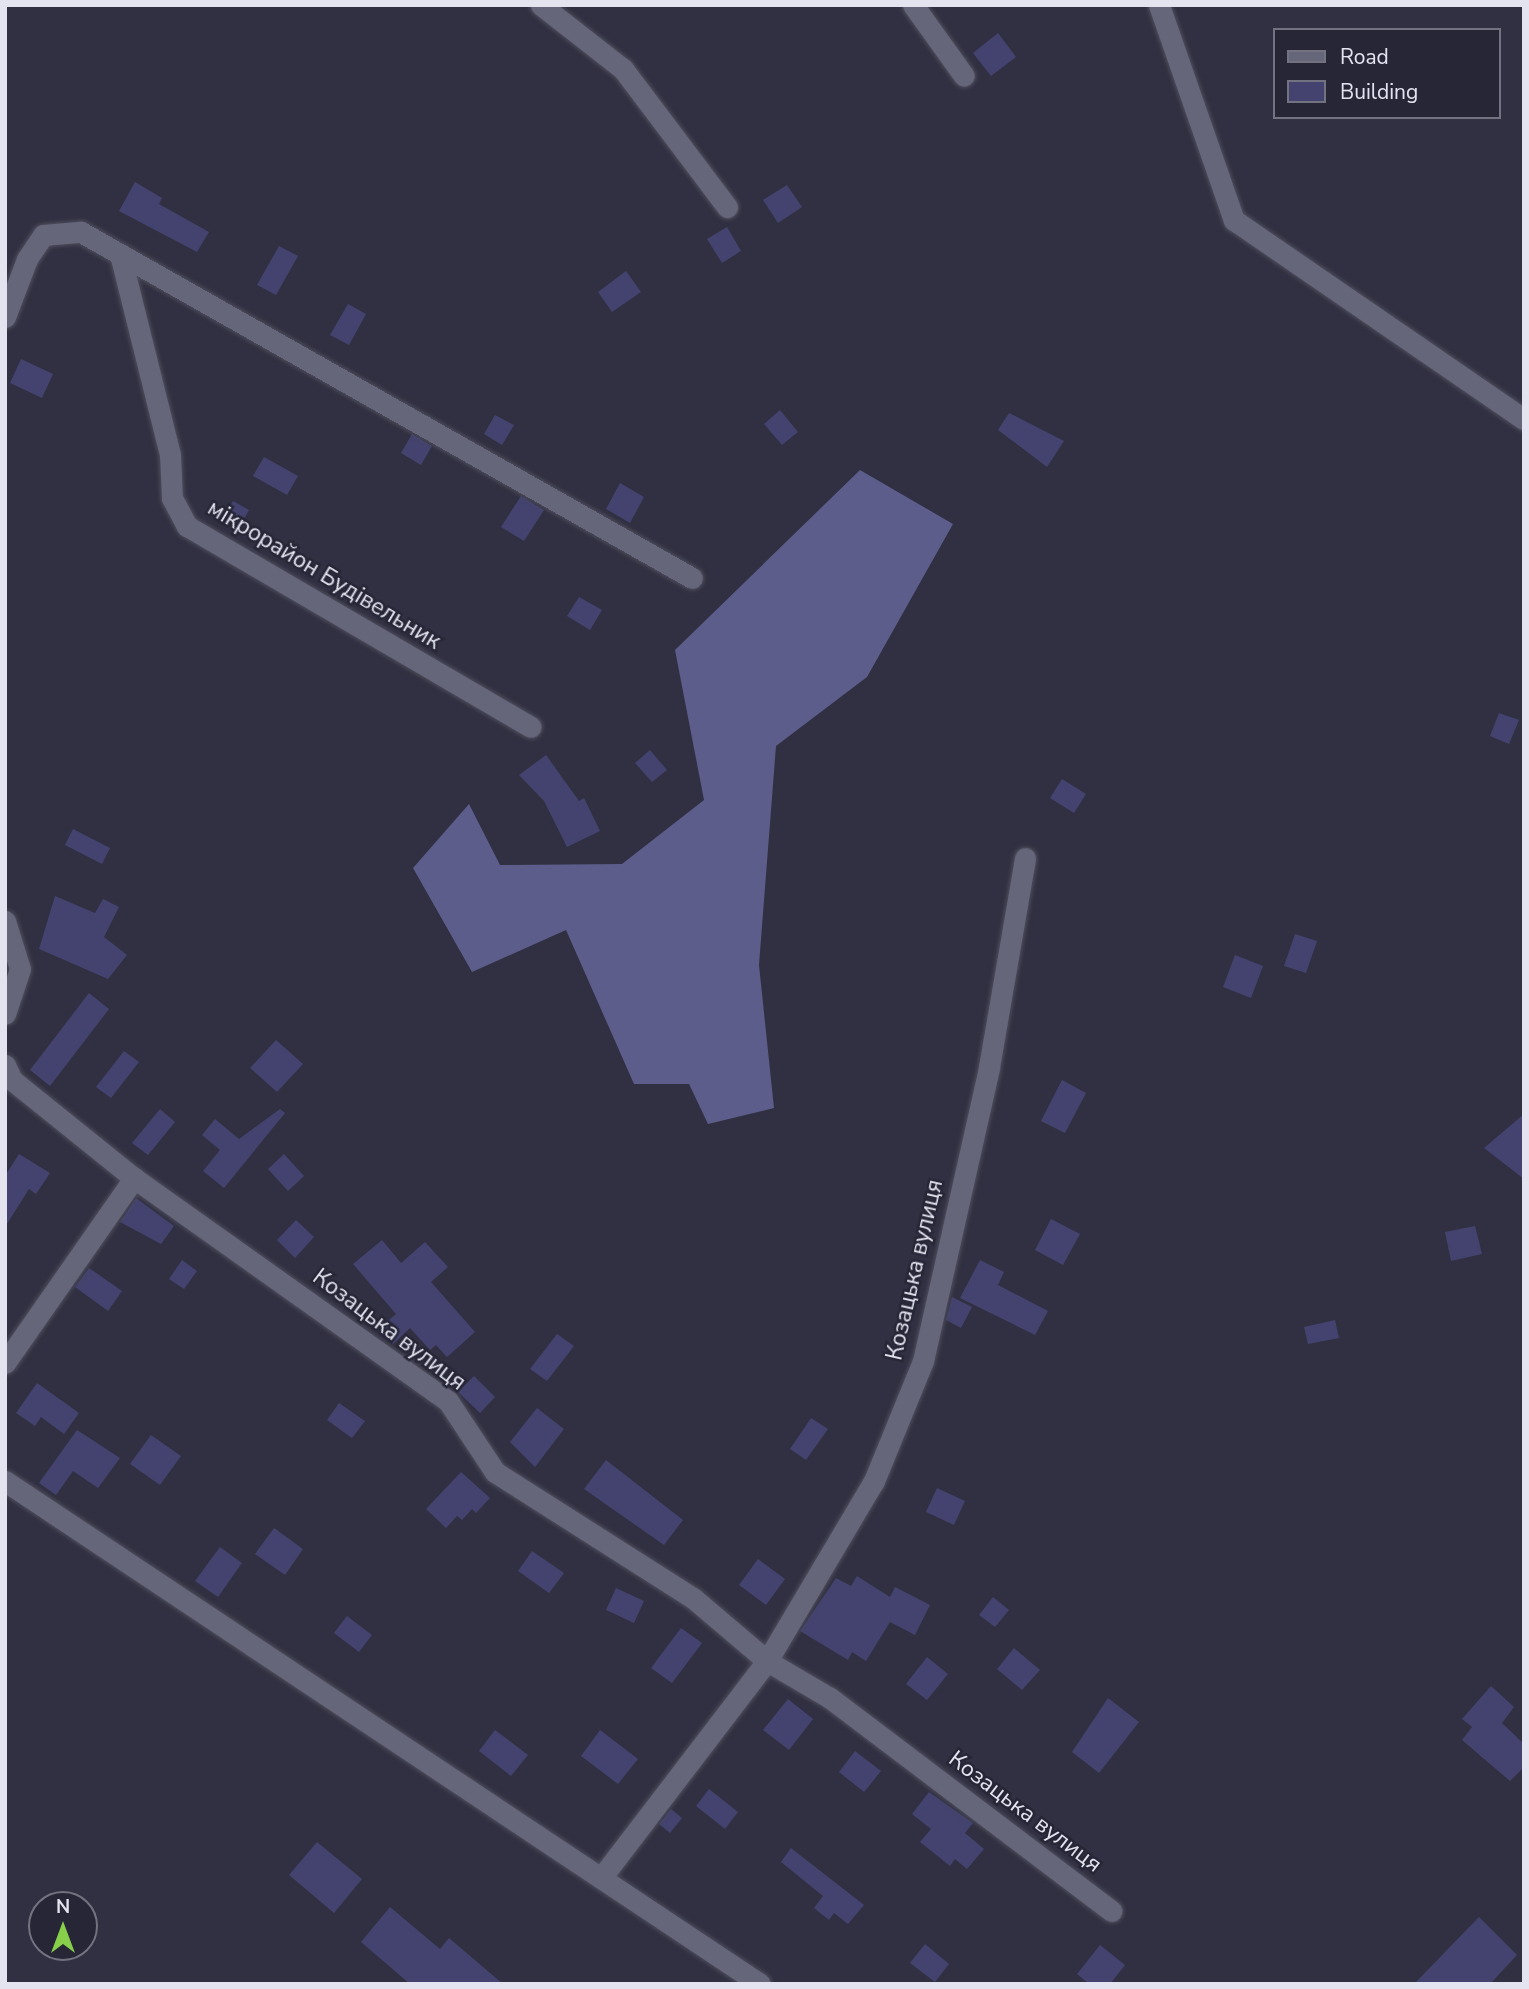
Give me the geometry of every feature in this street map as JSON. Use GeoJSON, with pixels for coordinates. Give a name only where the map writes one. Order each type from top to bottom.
{"type":"FeatureCollection","features":[{"type":"Feature","properties":{"kind":"street"},"geometry":{"type":"LineString","coordinates":[[541,5],[623,69],[727,207]]}},
{"type":"Feature","properties":{"kind":"street"},"geometry":{"type":"LineString","coordinates":[[913,5],[964,76]]}},
{"type":"Feature","properties":{"kind":"street"},"geometry":{"type":"LineString","coordinates":[[1159,5],[1234,219],[1524,419]]}},
{"type":"Feature","properties":{"kind":"street"},"geometry":{"type":"LineString","coordinates":[[5,317],[27,259],[43,235],[81,232],[692,578]]}},
{"type":"Feature","properties":{"kind":"street","name":"мікрорайон Будівельник"},"geometry":{"type":"LineString","coordinates":[[120,254],[170,454],[172,498],[187,526],[531,727]]}},
{"type":"Feature","properties":{"kind":"street","name":"Козацька вулиця"},"geometry":{"type":"LineString","coordinates":[[601,1878],[767,1661],[874,1482],[923,1361],[989,1067],[1025,858]]}},
{"type":"Feature","properties":{"kind":"street"},"geometry":{"type":"LineString","coordinates":[[5,921],[20,969],[5,1014]]}},
{"type":"Feature","properties":{"kind":"street","name":"Козацька вулиця"},"geometry":{"type":"LineString","coordinates":[[5,1065],[12,1080],[134,1178],[448,1401],[495,1472],[693,1598],[767,1661],[830,1698],[1112,1911]]}},
{"type":"Feature","properties":{"kind":"street"},"geometry":{"type":"LineString","coordinates":[[5,1363],[134,1178]]}},
{"type":"Feature","properties":{"kind":"street"},"geometry":{"type":"LineString","coordinates":[[5,1481],[760,1984]]}},
{"type":"Feature","properties":{"kind":"shaded area"},"geometry":{"type":"Polygon","coordinates":[[[860,470],[953,524],[867,677],[776,746],[759,965],[774,1108],[708,1124],[689,1084],[634,1084],[566,930],[472,972],[413,868],[469,804],[500,865],[622,864],[704,800],[675,650],[860,470]]]}},
{"type":"Feature","properties":{"kind":"building"},"geometry":{"type":"Polygon","coordinates":[[[998,33],[1016,57],[991,76],[973,53],[998,33]]]}},
{"type":"Feature","properties":{"kind":"building"},"geometry":{"type":"Polygon","coordinates":[[[135,182],[162,198],[159,204],[209,232],[197,252],[119,211],[135,182]]]}},
{"type":"Feature","properties":{"kind":"building"},"geometry":{"type":"Polygon","coordinates":[[[787,185],[802,207],[778,223],[763,200],[787,185]]]}},
{"type":"Feature","properties":{"kind":"building"},"geometry":{"type":"Polygon","coordinates":[[[727,227],[741,251],[722,263],[707,239],[727,227]]]}},
{"type":"Feature","properties":{"kind":"building"},"geometry":{"type":"Polygon","coordinates":[[[279,246],[298,256],[276,295],[257,285],[279,246]]]}},
{"type":"Feature","properties":{"kind":"building"},"geometry":{"type":"Polygon","coordinates":[[[626,271],[641,292],[612,312],[598,292],[626,271]]]}},
{"type":"Feature","properties":{"kind":"building"},"geometry":{"type":"Polygon","coordinates":[[[348,304],[366,314],[349,345],[330,335],[348,304]]]}},
{"type":"Feature","properties":{"kind":"building"},"geometry":{"type":"Polygon","coordinates":[[[21,359],[53,374],[42,398],[10,383],[21,359]]]}},
{"type":"Feature","properties":{"kind":"building"},"geometry":{"type":"Polygon","coordinates":[[[780,410],[798,432],[782,445],[764,424],[780,410]]]}},
{"type":"Feature","properties":{"kind":"building"},"geometry":{"type":"Polygon","coordinates":[[[1009,413],[1064,441],[1047,467],[998,430],[1009,413]]]}},
{"type":"Feature","properties":{"kind":"building"},"geometry":{"type":"Polygon","coordinates":[[[495,415],[514,425],[502,445],[484,434],[495,415]]]}},
{"type":"Feature","properties":{"kind":"building"},"geometry":{"type":"Polygon","coordinates":[[[412,434],[432,446],[421,465],[401,453],[412,434]]]}},
{"type":"Feature","properties":{"kind":"building"},"geometry":{"type":"Polygon","coordinates":[[[264,457],[298,476],[287,495],[253,476],[264,457]]]}},
{"type":"Feature","properties":{"kind":"building"},"geometry":{"type":"Polygon","coordinates":[[[620,483],[644,497],[630,523],[606,509],[620,483]]]}},
{"type":"Feature","properties":{"kind":"building"},"geometry":{"type":"Polygon","coordinates":[[[521,496],[544,510],[524,541],[501,527],[521,496]]]}},
{"type":"Feature","properties":{"kind":"building"},"geometry":{"type":"Polygon","coordinates":[[[233,501],[249,510],[240,526],[224,517],[233,501]]]}},
{"type":"Feature","properties":{"kind":"building"},"geometry":{"type":"Polygon","coordinates":[[[579,597],[602,610],[590,630],[567,616],[579,597]]]}},
{"type":"Feature","properties":{"kind":"building"},"geometry":{"type":"Polygon","coordinates":[[[1499,713],[1519,720],[1509,744],[1490,736],[1499,713]]]}},
{"type":"Feature","properties":{"kind":"building"},"geometry":{"type":"Polygon","coordinates":[[[650,750],[667,770],[652,782],[635,763],[650,750]]]}},
{"type":"Feature","properties":{"kind":"building"},"geometry":{"type":"Polygon","coordinates":[[[546,755],[579,801],[584,798],[600,831],[567,847],[544,801],[519,775],[546,755]]]}},
{"type":"Feature","properties":{"kind":"building"},"geometry":{"type":"Polygon","coordinates":[[[1062,779],[1086,794],[1074,813],[1050,798],[1062,779]]]}},
{"type":"Feature","properties":{"kind":"building"},"geometry":{"type":"Polygon","coordinates":[[[73,829],[110,848],[102,864],[65,845],[73,829]]]}},
{"type":"Feature","properties":{"kind":"building"},"geometry":{"type":"Polygon","coordinates":[[[55,896],[95,913],[103,899],[119,907],[104,937],[127,955],[108,979],[39,949],[55,896]]]}},
{"type":"Feature","properties":{"kind":"building"},"geometry":{"type":"Polygon","coordinates":[[[1295,934],[1317,941],[1306,973],[1284,966],[1295,934]]]}},
{"type":"Feature","properties":{"kind":"building"},"geometry":{"type":"Polygon","coordinates":[[[1235,955],[1263,966],[1251,998],[1223,987],[1235,955]]]}},
{"type":"Feature","properties":{"kind":"building"},"geometry":{"type":"Polygon","coordinates":[[[89,993],[109,1009],[50,1086],[30,1070],[89,993]]]}},
{"type":"Feature","properties":{"kind":"building"},"geometry":{"type":"Polygon","coordinates":[[[276,1040],[303,1064],[277,1092],[250,1068],[276,1040]]]}},
{"type":"Feature","properties":{"kind":"building"},"geometry":{"type":"Polygon","coordinates":[[[124,1051],[139,1062],[111,1098],[96,1087],[124,1051]]]}},
{"type":"Feature","properties":{"kind":"building"},"geometry":{"type":"Polygon","coordinates":[[[1062,1080],[1086,1093],[1065,1133],[1041,1121],[1062,1080]]]}},
{"type":"Feature","properties":{"kind":"building"},"geometry":{"type":"Polygon","coordinates":[[[160,1109],[175,1122],[148,1155],[132,1143],[160,1109]]]}},
{"type":"Feature","properties":{"kind":"building"},"geometry":{"type":"Polygon","coordinates":[[[280,1109],[285,1113],[224,1188],[203,1171],[220,1150],[202,1135],[215,1119],[239,1139],[280,1109]]]}},
{"type":"Feature","properties":{"kind":"building"},"geometry":{"type":"Polygon","coordinates":[[[1524,1114],[1524,1179],[1484,1148],[1524,1114]]]}},
{"type":"Feature","properties":{"kind":"building"},"geometry":{"type":"Polygon","coordinates":[[[19,1154],[50,1173],[36,1194],[29,1189],[5,1227],[5,1176],[19,1154]]]}},
{"type":"Feature","properties":{"kind":"building"},"geometry":{"type":"Polygon","coordinates":[[[284,1154],[304,1176],[288,1191],[268,1169],[284,1154]]]}},
{"type":"Feature","properties":{"kind":"building"},"geometry":{"type":"Polygon","coordinates":[[[136,1198],[174,1226],[161,1244],[120,1222],[136,1198]]]}},
{"type":"Feature","properties":{"kind":"building"},"geometry":{"type":"Polygon","coordinates":[[[1051,1219],[1080,1234],[1063,1265],[1035,1250],[1051,1219]]]}},
{"type":"Feature","properties":{"kind":"building"},"geometry":{"type":"Polygon","coordinates":[[[296,1220],[314,1237],[295,1258],[277,1240],[296,1220]]]}},
{"type":"Feature","properties":{"kind":"building"},"geometry":{"type":"Polygon","coordinates":[[[1475,1226],[1482,1254],[1451,1261],[1445,1232],[1475,1226]]]}},
{"type":"Feature","properties":{"kind":"building"},"geometry":{"type":"Polygon","coordinates":[[[382,1240],[401,1263],[425,1242],[448,1267],[431,1282],[475,1332],[447,1357],[436,1345],[430,1350],[410,1328],[393,1344],[380,1328],[396,1314],[353,1264],[382,1240]]]}},
{"type":"Feature","properties":{"kind":"building"},"geometry":{"type":"Polygon","coordinates":[[[182,1260],[197,1271],[184,1289],[169,1279],[182,1260]]]}},
{"type":"Feature","properties":{"kind":"building"},"geometry":{"type":"Polygon","coordinates":[[[980,1260],[1004,1272],[998,1285],[1048,1311],[1035,1335],[960,1298],[980,1260]]]}},
{"type":"Feature","properties":{"kind":"building"},"geometry":{"type":"Polygon","coordinates":[[[89,1268],[122,1291],[108,1311],[75,1287],[89,1268]]]}},
{"type":"Feature","properties":{"kind":"building"},"geometry":{"type":"Polygon","coordinates":[[[952,1297],[972,1307],[961,1328],[946,1320],[952,1297]]]}},
{"type":"Feature","properties":{"kind":"building"},"geometry":{"type":"Polygon","coordinates":[[[1335,1320],[1339,1338],[1308,1344],[1304,1327],[1335,1320]]]}},
{"type":"Feature","properties":{"kind":"building"},"geometry":{"type":"Polygon","coordinates":[[[557,1334],[574,1346],[547,1381],[530,1369],[557,1334]]]}},
{"type":"Feature","properties":{"kind":"building"},"geometry":{"type":"Polygon","coordinates":[[[474,1376],[495,1397],[480,1413],[458,1392],[474,1376]]]}},
{"type":"Feature","properties":{"kind":"building"},"geometry":{"type":"Polygon","coordinates":[[[37,1383],[79,1413],[64,1434],[41,1417],[35,1426],[16,1413],[37,1383]]]}},
{"type":"Feature","properties":{"kind":"building"},"geometry":{"type":"Polygon","coordinates":[[[339,1403],[365,1421],[352,1438],[327,1420],[339,1403]]]}},
{"type":"Feature","properties":{"kind":"building"},"geometry":{"type":"Polygon","coordinates":[[[537,1408],[564,1429],[535,1467],[510,1442],[537,1408]]]}},
{"type":"Feature","properties":{"kind":"building"},"geometry":{"type":"Polygon","coordinates":[[[811,1418],[828,1429],[806,1460],[790,1449],[811,1418]]]}},
{"type":"Feature","properties":{"kind":"building"},"geometry":{"type":"Polygon","coordinates":[[[77,1430],[120,1458],[98,1488],[73,1471],[56,1495],[39,1483],[77,1430]]]}},
{"type":"Feature","properties":{"kind":"building"},"geometry":{"type":"Polygon","coordinates":[[[151,1435],[181,1456],[160,1485],[130,1464],[151,1435]]]}},
{"type":"Feature","properties":{"kind":"building"},"geometry":{"type":"Polygon","coordinates":[[[606,1460],[683,1520],[664,1545],[584,1489],[606,1460]]]}},
{"type":"Feature","properties":{"kind":"building"},"geometry":{"type":"Polygon","coordinates":[[[461,1472],[490,1498],[476,1513],[472,1509],[462,1520],[457,1516],[446,1528],[426,1509],[461,1472]]]}},
{"type":"Feature","properties":{"kind":"building"},"geometry":{"type":"Polygon","coordinates":[[[937,1488],[965,1501],[954,1525],[926,1512],[937,1488]]]}},
{"type":"Feature","properties":{"kind":"building"},"geometry":{"type":"Polygon","coordinates":[[[274,1528],[303,1549],[285,1575],[255,1554],[274,1528]]]}},
{"type":"Feature","properties":{"kind":"building"},"geometry":{"type":"Polygon","coordinates":[[[220,1547],[242,1563],[218,1597],[195,1581],[220,1547]]]}},
{"type":"Feature","properties":{"kind":"building"},"geometry":{"type":"Polygon","coordinates":[[[532,1551],[564,1573],[549,1593],[518,1571],[532,1551]]]}},
{"type":"Feature","properties":{"kind":"building"},"geometry":{"type":"Polygon","coordinates":[[[758,1559],[785,1579],[766,1605],[739,1585],[758,1559]]]}},
{"type":"Feature","properties":{"kind":"building"},"geometry":{"type":"Polygon","coordinates":[[[857,1576],[890,1597],[895,1587],[930,1605],[915,1635],[890,1622],[866,1661],[852,1652],[848,1660],[800,1631],[836,1578],[851,1586],[857,1576]]]}},
{"type":"Feature","properties":{"kind":"building"},"geometry":{"type":"Polygon","coordinates":[[[616,1588],[644,1601],[634,1623],[606,1610],[616,1588]]]}},
{"type":"Feature","properties":{"kind":"building"},"geometry":{"type":"Polygon","coordinates":[[[993,1597],[1009,1610],[995,1627],[979,1615],[993,1597]]]}},
{"type":"Feature","properties":{"kind":"building"},"geometry":{"type":"Polygon","coordinates":[[[347,1616],[372,1635],[359,1652],[334,1633],[347,1616]]]}},
{"type":"Feature","properties":{"kind":"building"},"geometry":{"type":"Polygon","coordinates":[[[681,1628],[702,1643],[672,1683],[651,1668],[681,1628]]]}},
{"type":"Feature","properties":{"kind":"building"},"geometry":{"type":"Polygon","coordinates":[[[1014,1648],[1040,1670],[1022,1690],[997,1669],[1014,1648]]]}},
{"type":"Feature","properties":{"kind":"building"},"geometry":{"type":"Polygon","coordinates":[[[927,1657],[948,1674],[927,1700],[906,1684],[927,1657]]]}},
{"type":"Feature","properties":{"kind":"building"},"geometry":{"type":"Polygon","coordinates":[[[1491,1686],[1514,1707],[1502,1723],[1524,1744],[1524,1767],[1510,1781],[1462,1740],[1472,1727],[1462,1719],[1491,1686]]]}},
{"type":"Feature","properties":{"kind":"building"},"geometry":{"type":"Polygon","coordinates":[[[1108,1698],[1139,1722],[1099,1773],[1072,1752],[1108,1698]]]}},
{"type":"Feature","properties":{"kind":"building"},"geometry":{"type":"Polygon","coordinates":[[[788,1699],[813,1719],[789,1750],[763,1730],[788,1699]]]}},
{"type":"Feature","properties":{"kind":"building"},"geometry":{"type":"Polygon","coordinates":[[[495,1730],[528,1755],[511,1776],[479,1751],[495,1730]]]}},
{"type":"Feature","properties":{"kind":"building"},"geometry":{"type":"Polygon","coordinates":[[[600,1730],[638,1759],[618,1784],[581,1756],[600,1730]]]}},
{"type":"Feature","properties":{"kind":"building"},"geometry":{"type":"Polygon","coordinates":[[[855,1751],[881,1771],[864,1792],[839,1772],[855,1751]]]}},
{"type":"Feature","properties":{"kind":"building"},"geometry":{"type":"Polygon","coordinates":[[[709,1789],[738,1812],[725,1829],[696,1806],[709,1789]]]}},
{"type":"Feature","properties":{"kind":"building"},"geometry":{"type":"Polygon","coordinates":[[[929,1792],[973,1823],[965,1833],[984,1849],[967,1869],[955,1859],[950,1866],[920,1842],[931,1829],[912,1814],[929,1792]]]}},
{"type":"Feature","properties":{"kind":"building"},"geometry":{"type":"Polygon","coordinates":[[[671,1809],[682,1818],[670,1833],[659,1824],[671,1809]]]}},
{"type":"Feature","properties":{"kind":"building"},"geometry":{"type":"Polygon","coordinates":[[[317,1842],[362,1879],[334,1913],[289,1875],[317,1842]]]}},
{"type":"Feature","properties":{"kind":"building"},"geometry":{"type":"Polygon","coordinates":[[[791,1848],[864,1905],[848,1924],[834,1913],[829,1920],[814,1908],[823,1896],[781,1862],[791,1848]]]}},
{"type":"Feature","properties":{"kind":"building"},"geometry":{"type":"Polygon","coordinates":[[[390,1907],[440,1949],[449,1938],[503,1984],[410,1984],[361,1942],[390,1907]]]}},
{"type":"Feature","properties":{"kind":"building"},"geometry":{"type":"Polygon","coordinates":[[[1479,1917],[1517,1955],[1490,1984],[1414,1984],[1479,1917]]]}},
{"type":"Feature","properties":{"kind":"building"},"geometry":{"type":"Polygon","coordinates":[[[925,1944],[949,1964],[935,1982],[910,1963],[925,1944]]]}},
{"type":"Feature","properties":{"kind":"building"},"geometry":{"type":"Polygon","coordinates":[[[1100,1945],[1125,1965],[1110,1984],[1089,1984],[1077,1974],[1100,1945]]]}}]}
